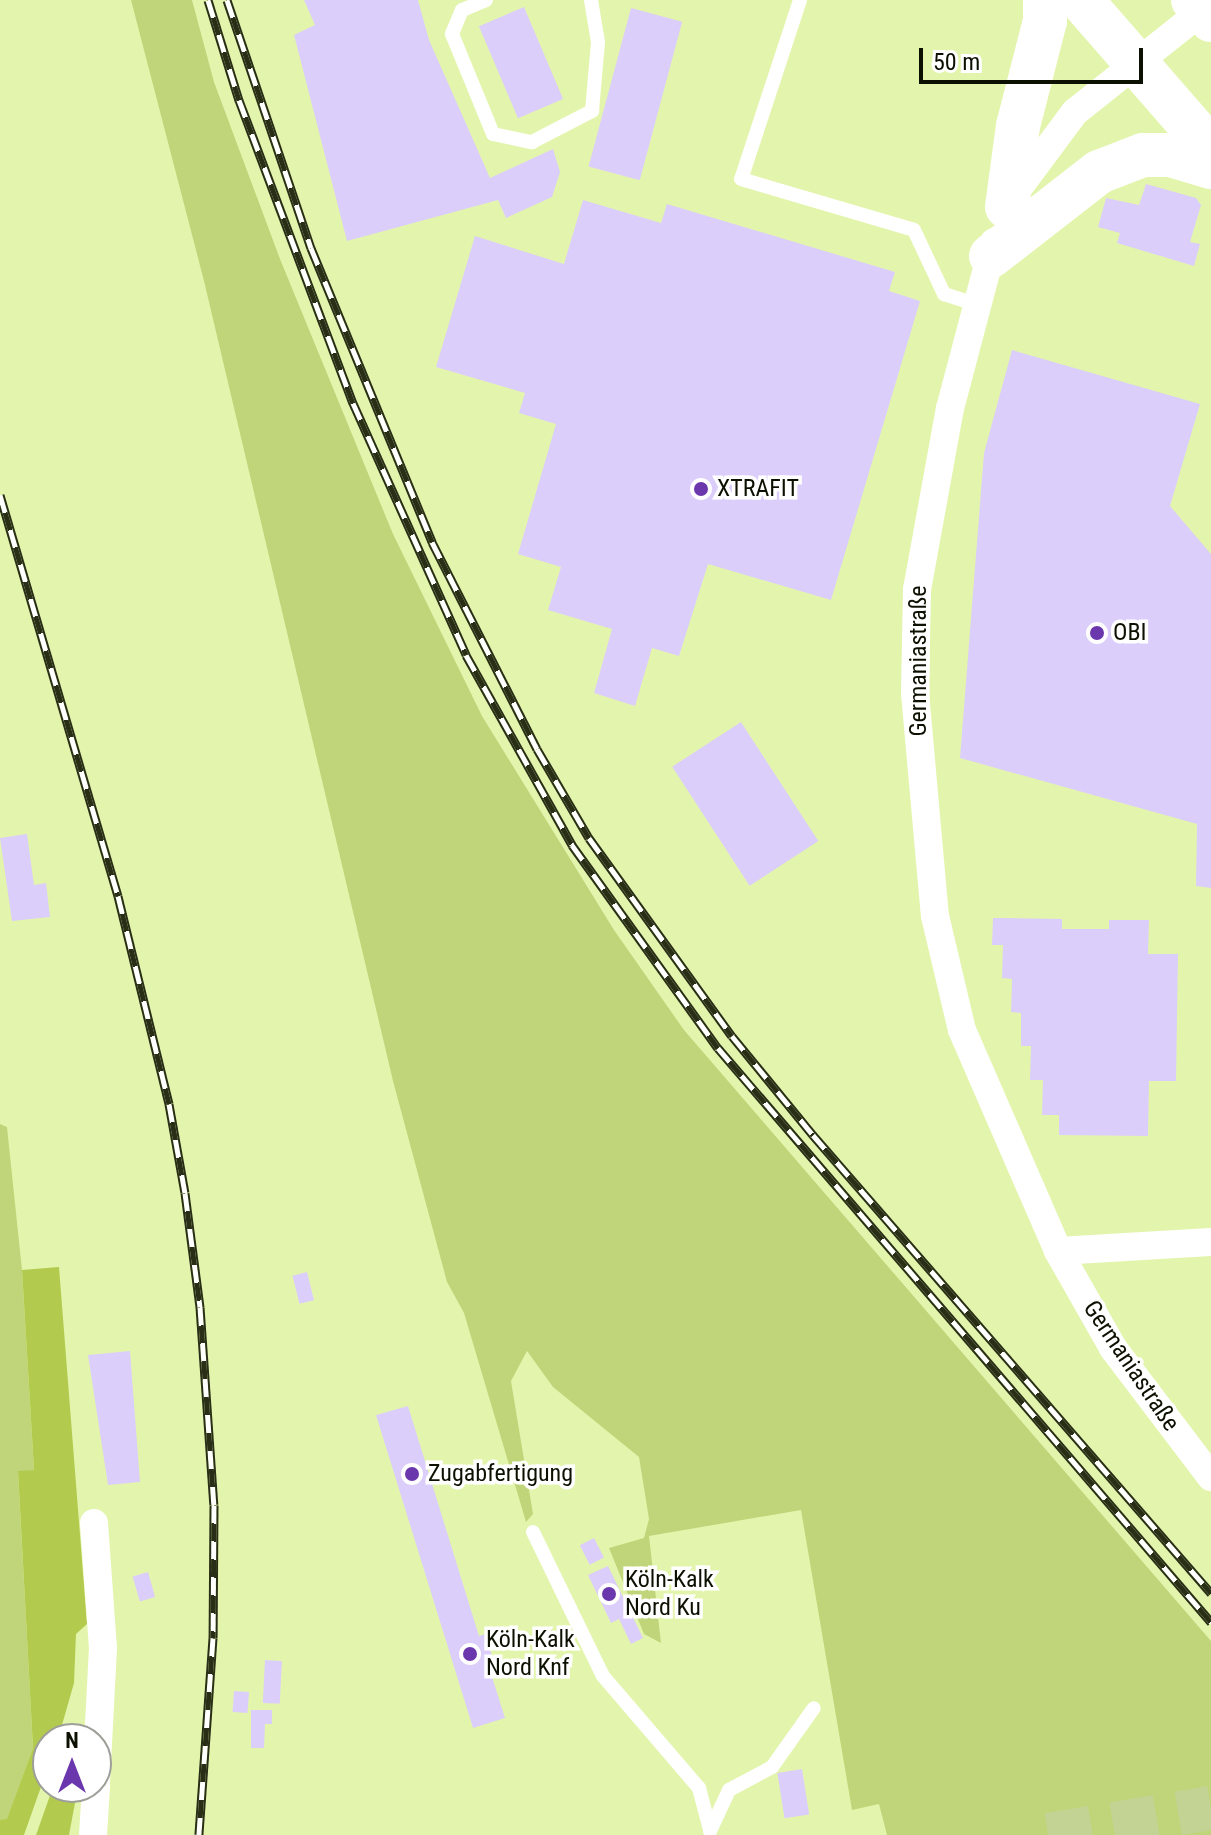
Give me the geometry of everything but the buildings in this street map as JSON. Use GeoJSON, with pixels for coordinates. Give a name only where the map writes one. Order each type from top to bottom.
{"type":"FeatureCollection","features":[{"type":"Feature","properties":{"kind":"main road"},"geometry":{"type":"LineString","coordinates":[[1007,207],[1018,126],[1045,21],[1045,0]]}},
{"type":"Feature","properties":{"kind":"main road"},"geometry":{"type":"LineString","coordinates":[[1081,0],[1211,149]]}},
{"type":"Feature","properties":{"kind":"main road"},"geometry":{"type":"LineString","coordinates":[[991,256],[1099,172],[1143,155],[1170,155],[1211,167]]}},
{"type":"Feature","properties":{"kind":"street","name":"Germaniastraße"},"geometry":{"type":"LineString","coordinates":[[1205,9],[1075,112],[1031,164],[1007,207],[950,408],[917,589],[915,693],[922,805],[935,916],[962,1030],[1058,1251],[1113,1348],[1211,1477]]}},
{"type":"Feature","properties":{"kind":"street"},"geometry":{"type":"LineString","coordinates":[[1058,1251],[1211,1242]]}},
{"type":"Feature","properties":{"kind":"street"},"geometry":{"type":"LineString","coordinates":[[94,1523],[103,1648],[99,1723]]}},
{"type":"Feature","properties":{"kind":"street"},"geometry":{"type":"LineString","coordinates":[[93,1835],[95,1803]]}},
{"type":"Feature","properties":{"kind":"lane"},"geometry":{"type":"LineString","coordinates":[[486,0],[462,10],[452,34],[493,134],[532,142],[592,111],[598,42],[591,0]]}},
{"type":"Feature","properties":{"kind":"lane"},"geometry":{"type":"LineString","coordinates":[[800,0],[741,179],[914,230],[944,294],[980,306]]}},
{"type":"Feature","properties":{"kind":"lane"},"geometry":{"type":"LineString","coordinates":[[533,1532],[603,1676],[699,1788],[709,1832]]}},
{"type":"Feature","properties":{"kind":"lane"},"geometry":{"type":"LineString","coordinates":[[709,1832],[729,1790],[772,1767],[814,1708]]}},
{"type":"Feature","properties":{"kind":"green space"},"geometry":{"type":"Polygon","coordinates":[[[131,0],[192,0],[214,82],[280,259],[393,534],[482,716],[614,930],[684,1030],[1211,1641],[1211,1835],[887,1835],[879,1804],[852,1810],[801,1510],[649,1536],[661,1643],[644,1634],[609,1548],[644,1538],[649,1519],[639,1457],[553,1387],[527,1351],[511,1381],[533,1514],[526,1522],[464,1313],[447,1282],[393,1081],[204,281],[131,0]]]}},
{"type":"Feature","properties":{"kind":"green space"},"geometry":{"type":"Polygon","coordinates":[[[0,1124],[7,1127],[22,1270],[34,1470],[18,1472],[32,1751],[7,1820],[0,1820],[0,1124]]]}},
{"type":"Feature","properties":{"kind":"green space"},"geometry":{"type":"Polygon","coordinates":[[[59,1267],[87,1624],[76,1634],[74,1683],[63,1723],[32,1723],[32,1730],[18,1471],[34,1470],[22,1270],[59,1267]]]}},
{"type":"Feature","properties":{"kind":"green space"},"geometry":{"type":"Polygon","coordinates":[[[32,1751],[32,1803],[35,1803],[24,1835],[0,1835],[0,1820],[7,1819],[32,1751]]]}},
{"type":"Feature","properties":{"kind":"green space"},"geometry":{"type":"Polygon","coordinates":[[[47,1803],[75,1803],[69,1835],[36,1835],[47,1803]]]}},
{"type":"Feature","properties":{"kind":"tunnel"},"geometry":{"type":"LineString","coordinates":[[1048,1835],[1211,1808]]}},
{"type":"Feature","properties":{"kind":"railway"},"geometry":{"type":"LineString","coordinates":[[208,0],[239,100],[353,403],[466,655],[572,845],[718,1048],[1211,1622]]}},
{"type":"Feature","properties":{"kind":"railway"},"geometry":{"type":"LineString","coordinates":[[227,0],[311,248],[432,542],[537,749],[589,838],[732,1036],[813,1135],[1211,1593]]}},
{"type":"Feature","properties":{"kind":"railway"},"geometry":{"type":"LineString","coordinates":[[0,495],[118,896],[169,1104],[185,1193],[200,1307],[214,1505],[213,1638],[199,1835]]}},
{"type":"Feature","properties":{"kind":"place","name":"XTRAFIT"},"geometry":{"type":"Point","coordinates":[701,489]}},
{"type":"Feature","properties":{"kind":"place","name":"OBI"},"geometry":{"type":"Point","coordinates":[1097,633]}},
{"type":"Feature","properties":{"kind":"place","name":"Zugabfertigung"},"geometry":{"type":"Point","coordinates":[412,1474]}},
{"type":"Feature","properties":{"kind":"place","name":"Köln-Kalk Nord Ku"},"geometry":{"type":"Point","coordinates":[609,1594]}},
{"type":"Feature","properties":{"kind":"place","name":"Köln-Kalk Nord Knf"},"geometry":{"type":"Point","coordinates":[470,1654]}}]}
